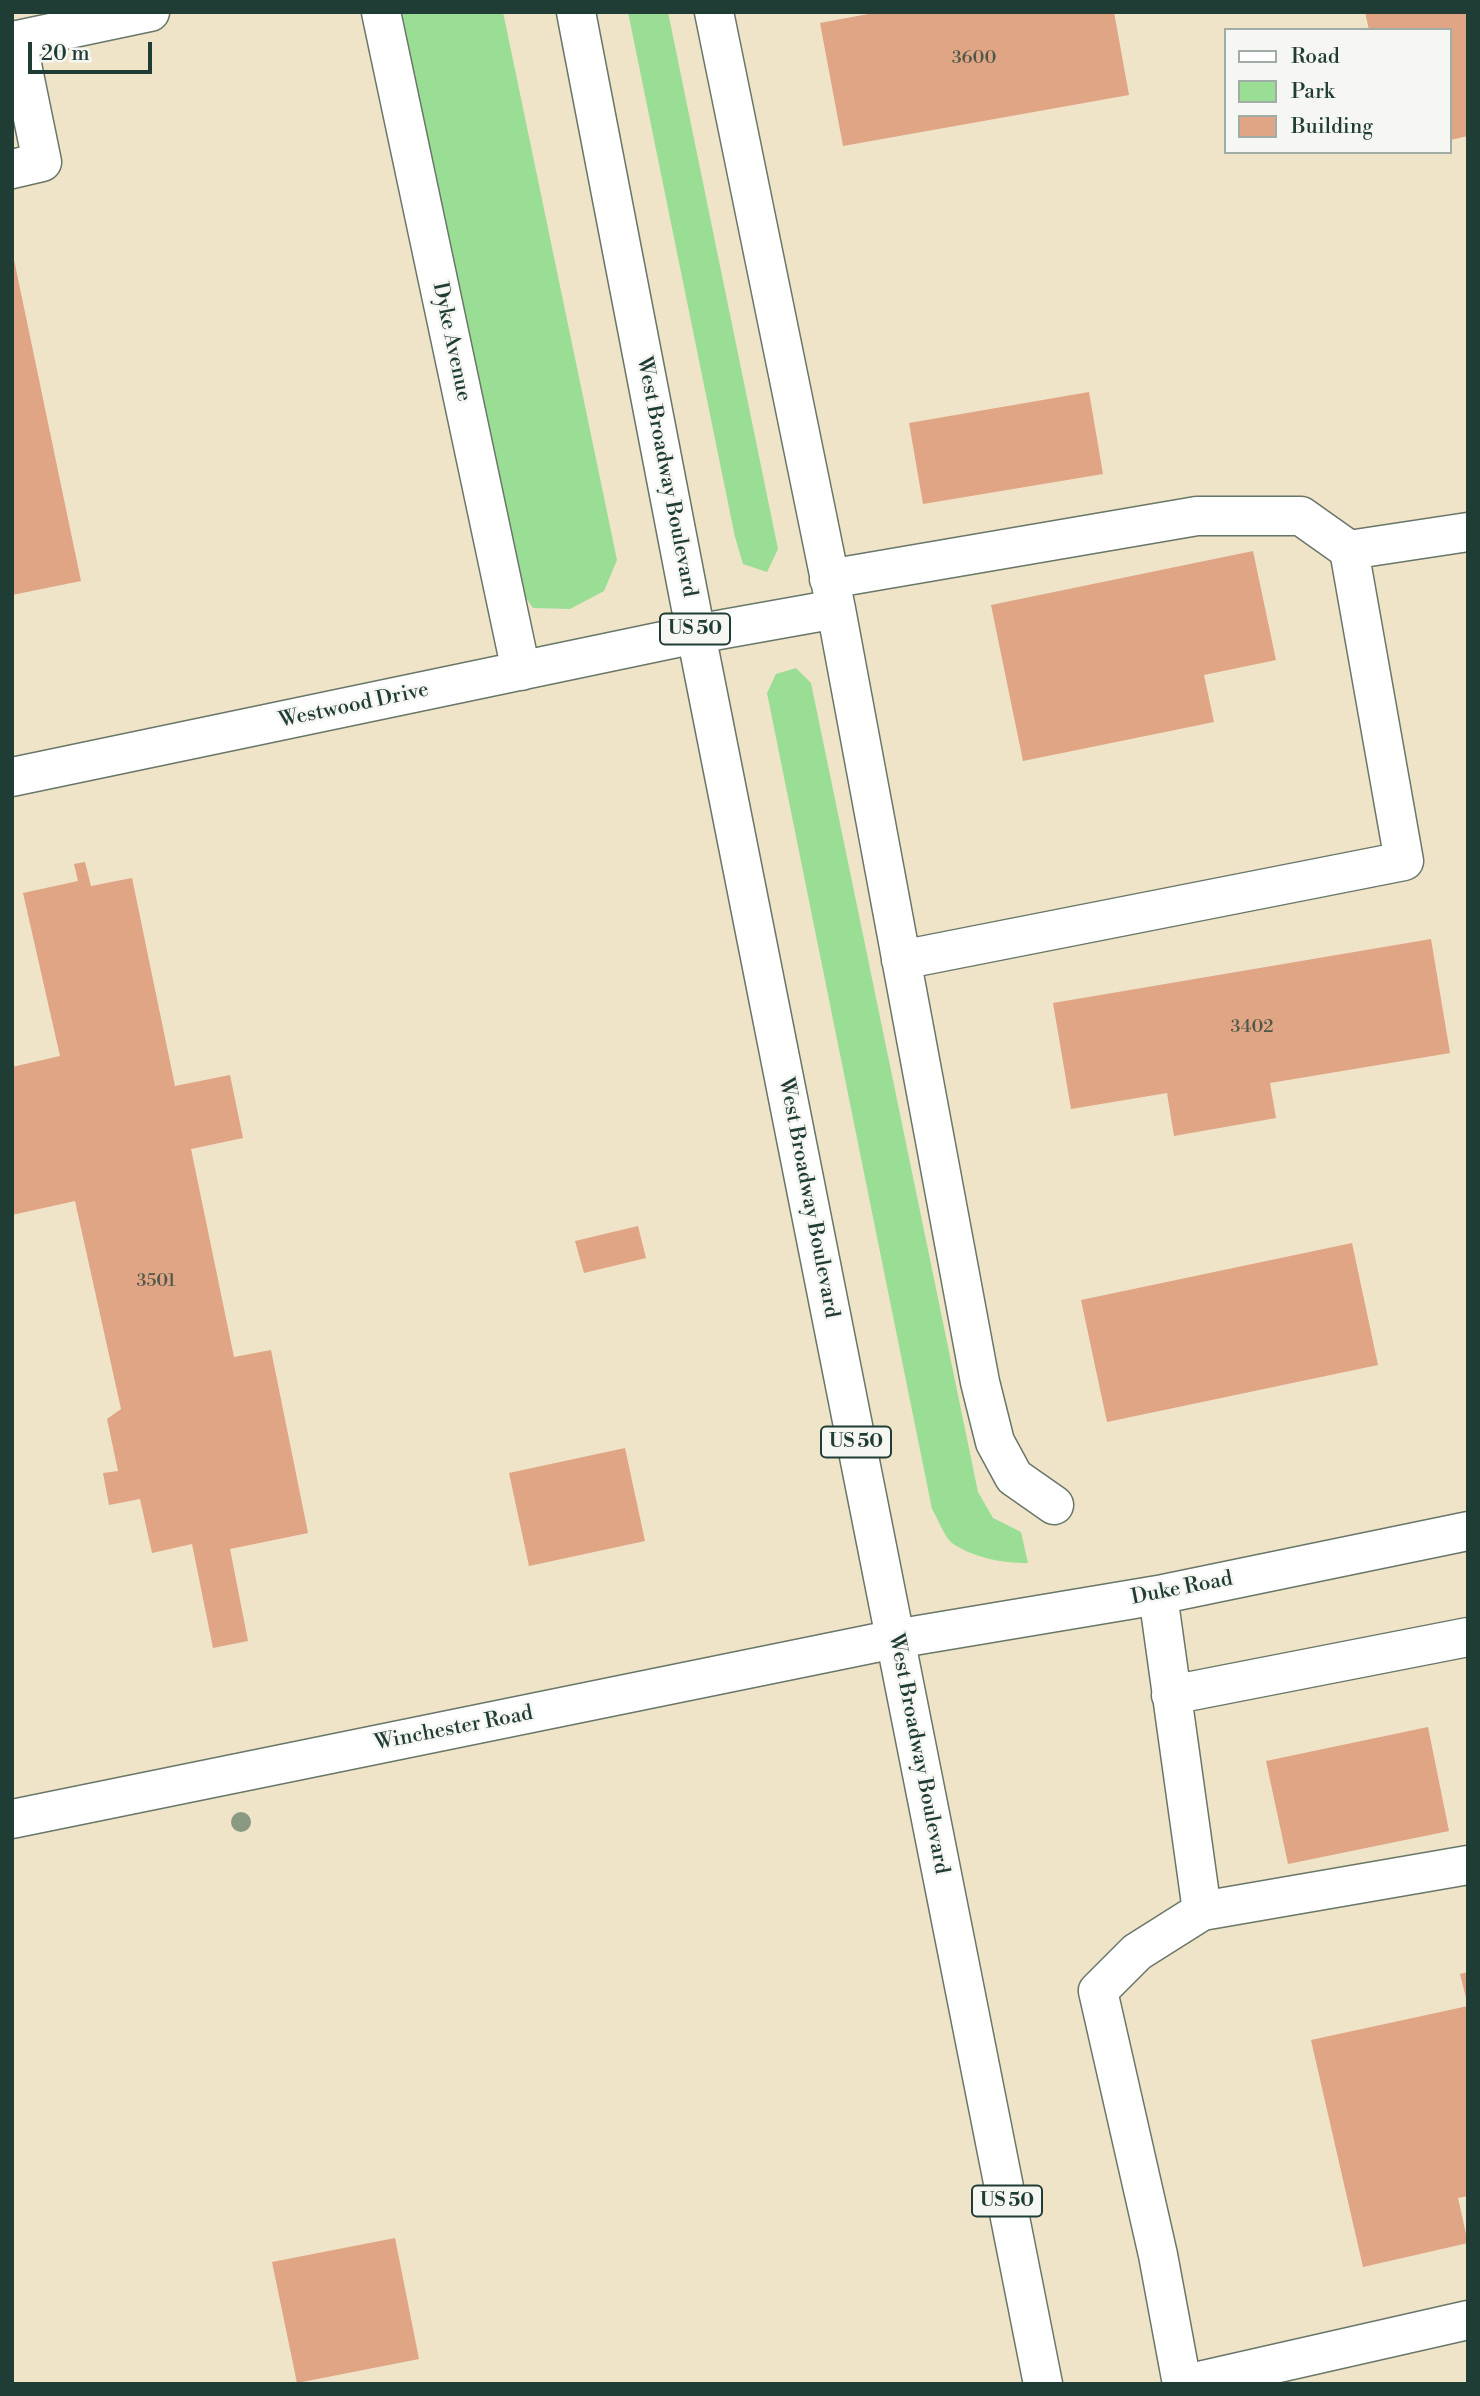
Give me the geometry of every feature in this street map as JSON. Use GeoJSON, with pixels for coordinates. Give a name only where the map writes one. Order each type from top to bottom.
{"type":"FeatureCollection","features":[{"type":"Feature","properties":{"kind":"main road"},"geometry":{"type":"LineString","coordinates":[[12,169],[42,162],[14,34],[150,12]]}},
{"type":"Feature","properties":{"kind":"main road","name":"Dyke Avenue"},"geometry":{"type":"LineString","coordinates":[[382,12],[521,671]]}},
{"type":"Feature","properties":{"kind":"main road","name":"West Broadway Boulevard"},"geometry":{"type":"LineString","coordinates":[[576,12],[696,634],[1043,2384]]}},
{"type":"Feature","properties":{"kind":"main road"},"geometry":{"type":"LineString","coordinates":[[714,12],[832,594],[980,1382],[995,1442],[1014,1477],[1054,1505]]}},
{"type":"Feature","properties":{"kind":"main road","name":"Westwood Drive"},"geometry":{"type":"LineString","coordinates":[[12,777],[696,634],[832,594],[1197,516],[1301,516],[1349,550]]}},
{"type":"Feature","properties":{"kind":"main road"},"geometry":{"type":"LineString","coordinates":[[901,960],[1404,861],[1349,550],[1468,532]]}},
{"type":"Feature","properties":{"kind":"main road","name":"Duke Road"},"geometry":{"type":"LineString","coordinates":[[895,1639],[1158,1595],[1468,1531]]}},
{"type":"Feature","properties":{"kind":"main road"},"geometry":{"type":"LineString","coordinates":[[1158,1595],[1202,1911]]}},
{"type":"Feature","properties":{"kind":"main road"},"geometry":{"type":"LineString","coordinates":[[1171,1695],[1468,1637]]}},
{"type":"Feature","properties":{"kind":"main road","name":"Winchester Road"},"geometry":{"type":"LineString","coordinates":[[12,1819],[895,1639]]}},
{"type":"Feature","properties":{"kind":"main road"},"geometry":{"type":"LineString","coordinates":[[1468,1865],[1202,1911],[1136,1952],[1098,1991],[1184,2384],[1468,2320]]}},
{"type":"Feature","properties":{"kind":"green space"},"geometry":{"type":"Polygon","coordinates":[[[395,12],[503,12],[617,560],[604,591],[570,609],[533,608],[508,572],[395,12]]]}},
{"type":"Feature","properties":{"kind":"green space"},"geometry":{"type":"Polygon","coordinates":[[[628,12],[668,12],[778,549],[767,572],[743,564],[735,537],[628,12]]]}},
{"type":"Feature","properties":{"kind":"green space"},"geometry":{"type":"Polygon","coordinates":[[[796,668],[811,683],[978,1492],[993,1518],[1021,1532],[1028,1563],[988,1559],[952,1543],[932,1509],[767,693],[776,674],[796,668]]]}},
{"type":"Feature","properties":{"kind":"building"},"geometry":{"type":"Polygon","coordinates":[[[879,12],[1114,12],[1129,95],[843,146],[820,23],[879,12]]]}},
{"type":"Feature","properties":{"kind":"building"},"geometry":{"type":"Polygon","coordinates":[[[1365,12],[1468,12],[1468,136],[1452,140],[1452,28],[1369,28],[1365,12]]]}},
{"type":"Feature","properties":{"kind":"building"},"geometry":{"type":"Polygon","coordinates":[[[12,250],[81,581],[12,595],[12,250]]]}},
{"type":"Feature","properties":{"kind":"building"},"geometry":{"type":"Polygon","coordinates":[[[1089,392],[1103,474],[923,504],[909,423],[1089,392]]]}},
{"type":"Feature","properties":{"kind":"building"},"geometry":{"type":"Polygon","coordinates":[[[1253,551],[1276,660],[1204,675],[1214,722],[1023,761],[991,605],[1253,551]]]}},
{"type":"Feature","properties":{"kind":"building"},"geometry":{"type":"Polygon","coordinates":[[[85,862],[91,886],[132,878],[175,1086],[230,1075],[243,1138],[191,1149],[234,1357],[271,1350],[308,1533],[230,1549],[248,1641],[213,1648],[192,1544],[152,1553],[140,1499],[109,1505],[103,1473],[118,1471],[107,1419],[121,1409],[75,1201],[12,1215],[12,1067],[60,1056],[23,893],[78,881],[74,864],[85,862]]]}},
{"type":"Feature","properties":{"kind":"building"},"geometry":{"type":"Polygon","coordinates":[[[1431,939],[1450,1053],[1270,1083],[1276,1118],[1174,1136],[1167,1093],[1071,1109],[1053,1003],[1431,939]]]}},
{"type":"Feature","properties":{"kind":"building"},"geometry":{"type":"Polygon","coordinates":[[[638,1226],[646,1258],[584,1273],[575,1241],[638,1226]]]}},
{"type":"Feature","properties":{"kind":"building"},"geometry":{"type":"Polygon","coordinates":[[[1352,1243],[1378,1365],[1107,1422],[1081,1300],[1352,1243]]]}},
{"type":"Feature","properties":{"kind":"building"},"geometry":{"type":"Polygon","coordinates":[[[625,1448],[645,1541],[529,1566],[509,1473],[625,1448]]]}},
{"type":"Feature","properties":{"kind":"building"},"geometry":{"type":"Polygon","coordinates":[[[1428,1727],[1449,1831],[1288,1864],[1266,1761],[1428,1727]]]}},
{"type":"Feature","properties":{"kind":"building"},"geometry":{"type":"Polygon","coordinates":[[[1468,1972],[1468,2002],[1467,2002],[1460,1974],[1468,1972]]]}},
{"type":"Feature","properties":{"kind":"building"},"geometry":{"type":"Polygon","coordinates":[[[1468,2006],[1468,2196],[1458,2198],[1468,2243],[1363,2267],[1311,2040],[1468,2006]]]}},
{"type":"Feature","properties":{"kind":"building"},"geometry":{"type":"Polygon","coordinates":[[[395,2238],[419,2359],[297,2383],[272,2262],[395,2238]]]}}]}
